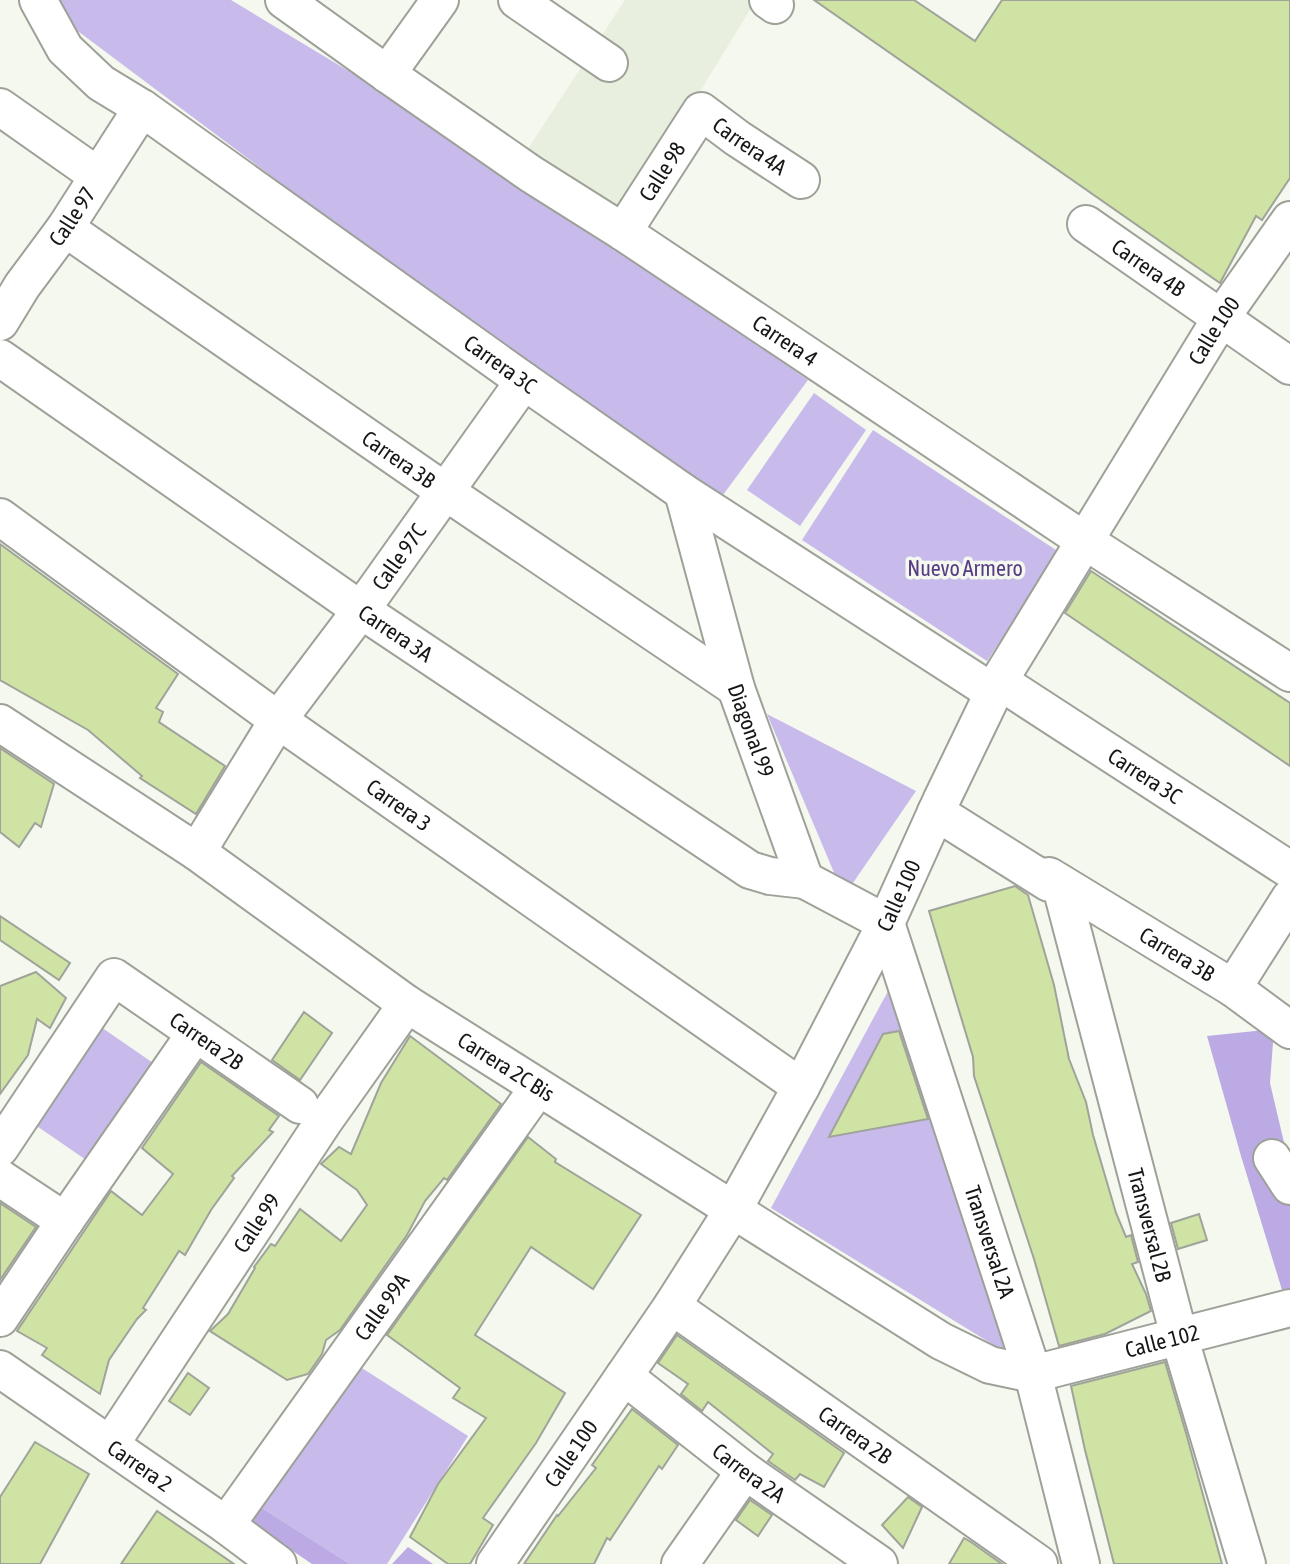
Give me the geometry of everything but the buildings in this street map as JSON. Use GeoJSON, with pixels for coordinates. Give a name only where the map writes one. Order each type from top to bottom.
{"type":"FeatureCollection","features":[{"type":"Feature","properties":{"kind":"street","name":"Carrera 3C"},"geometry":{"type":"LineString","coordinates":[[38,0],[65,49],[101,83],[142,108],[683,492],[1290,870]]}},
{"type":"Feature","properties":{"kind":"street","name":"Carrera 4"},"geometry":{"type":"LineString","coordinates":[[284,0],[531,174],[1290,673]]}},
{"type":"Feature","properties":{"kind":"street"},"geometry":{"type":"LineString","coordinates":[[387,74],[440,0]]}},
{"type":"Feature","properties":{"kind":"street"},"geometry":{"type":"LineString","coordinates":[[517,0],[609,63]]}},
{"type":"Feature","properties":{"kind":"street"},"geometry":{"type":"LineString","coordinates":[[0,107],[98,176]]}},
{"type":"Feature","properties":{"kind":"street","name":"Calle 97"},"geometry":{"type":"LineString","coordinates":[[0,322],[11,278],[65,228],[142,108]]}},
{"type":"Feature","properties":{"kind":"street","name":"Calle 98"},"geometry":{"type":"LineString","coordinates":[[623,232],[701,111]]}},
{"type":"Feature","properties":{"kind":"street","name":"Carrera 4A"},"geometry":{"type":"LineString","coordinates":[[701,111],[801,180]]}},
{"type":"Feature","properties":{"kind":"street","name":"Calle 100"},"geometry":{"type":"LineString","coordinates":[[495,1564],[672,1306],[733,1210],[886,923],[996,687],[1221,318],[1290,220]]}},
{"type":"Feature","properties":{"kind":"street","name":"Carrera 4B"},"geometry":{"type":"LineString","coordinates":[[1086,224],[1290,366]]}},
{"type":"Feature","properties":{"kind":"street","name":"Carrera 3B"},"geometry":{"type":"LineString","coordinates":[[65,228],[736,688]]}},
{"type":"Feature","properties":{"kind":"street","name":"Carrera 3A"},"geometry":{"type":"LineString","coordinates":[[0,358],[361,610],[750,870],[805,880]]}},
{"type":"Feature","properties":{"kind":"street","name":"Calle 97C"},"geometry":{"type":"LineString","coordinates":[[197,852],[278,720],[361,610],[524,381]]}},
{"type":"Feature","properties":{"kind":"street","name":"Diagonal 99"},"geometry":{"type":"LineString","coordinates":[[683,492],[736,688],[805,880]]}},
{"type":"Feature","properties":{"kind":"street","name":"Carrera 3"},"geometry":{"type":"LineString","coordinates":[[0,517],[278,720],[801,1087]]}},
{"type":"Feature","properties":{"kind":"street","name":"Carrera 2C Bis"},"geometry":{"type":"LineString","coordinates":[[0,723],[197,852],[407,1004],[538,1088],[941,1341],[990,1365],[1033,1374]]}},
{"type":"Feature","properties":{"kind":"street","name":"Carrera 3B"},"geometry":{"type":"LineString","coordinates":[[939,805],[1060,883],[1193,962],[1290,1030]]}},
{"type":"Feature","properties":{"kind":"street"},"geometry":{"type":"LineString","coordinates":[[805,880],[886,923]]}},
{"type":"Feature","properties":{"kind":"street","name":"Transversal 2B"},"geometry":{"type":"LineString","coordinates":[[1060,883],[1179,1336],[1247,1564]]}},
{"type":"Feature","properties":{"kind":"street"},"geometry":{"type":"LineString","coordinates":[[1233,988],[1290,898]]}},
{"type":"Feature","properties":{"kind":"street","name":"Transversal 2A"},"geometry":{"type":"LineString","coordinates":[[886,923],[1033,1374],[1081,1564]]}},
{"type":"Feature","properties":{"kind":"street","name":"Carrera 2B"},"geometry":{"type":"LineString","coordinates":[[0,1148],[114,977],[300,1105]]}},
{"type":"Feature","properties":{"kind":"street","name":"Calle 99"},"geometry":{"type":"LineString","coordinates":[[110,1445],[324,1121],[407,1004]]}},
{"type":"Feature","properties":{"kind":"street"},"geometry":{"type":"LineString","coordinates":[[0,1318],[195,1034]]}},
{"type":"Feature","properties":{"kind":"street","name":"Calle 99A"},"geometry":{"type":"LineString","coordinates":[[226,1525],[538,1088]]}},
{"type":"Feature","properties":{"kind":"street"},"geometry":{"type":"LineString","coordinates":[[0,1178],[65,1221]]}},
{"type":"Feature","properties":{"kind":"street","name":"Carrera 2B"},"geometry":{"type":"LineString","coordinates":[[672,1306],[1039,1564]]}},
{"type":"Feature","properties":{"kind":"street","name":"Calle 102"},"geometry":{"type":"LineString","coordinates":[[1033,1374],[1290,1308]]}},
{"type":"Feature","properties":{"kind":"street","name":"Carrera 2"},"geometry":{"type":"LineString","coordinates":[[0,1369],[278,1564]]}},
{"type":"Feature","properties":{"kind":"street","name":"Carrera 2A"},"geometry":{"type":"LineString","coordinates":[[624,1376],[745,1471],[867,1560]]}},
{"type":"Feature","properties":{"kind":"street"},"geometry":{"type":"LineString","coordinates":[[680,1564],[745,1471]]}},
{"type":"Feature","properties":{"kind":"shaded area"},"geometry":{"type":"Polygon","coordinates":[[[625,0],[756,0],[613,225],[522,158],[625,0]]]}},
{"type":"Feature","properties":{"kind":"shaded area"},"geometry":{"type":"Polygon","coordinates":[[[1274,1029],[1270,1083],[1290,1159],[1290,1316],[1207,1036],[1274,1029]]]}},
{"type":"Feature","properties":{"kind":"shaded area"},"geometry":{"type":"Polygon","coordinates":[[[354,1363],[262,1508],[350,1564],[312,1564],[237,1513],[354,1363]]]}},
{"type":"Feature","properties":{"kind":"shaded area"},"geometry":{"type":"Polygon","coordinates":[[[408,1547],[433,1564],[392,1564],[408,1547]]]}},
{"type":"Feature","properties":{"kind":"green space"},"geometry":{"type":"Polygon","coordinates":[[[59,0],[231,0],[410,108],[808,380],[720,499],[401,273],[71,26],[59,0]]]}},
{"type":"Feature","properties":{"kind":"green space"},"geometry":{"type":"Polygon","coordinates":[[[814,393],[866,430],[800,526],[747,490],[814,393]]]}},
{"type":"Feature","properties":{"kind":"green space","name":"Nuevo Armero"},"geometry":{"type":"Polygon","coordinates":[[[873,430],[1059,552],[987,661],[802,540],[873,430]]]}},
{"type":"Feature","properties":{"kind":"green space"},"geometry":{"type":"Polygon","coordinates":[[[767,714],[916,791],[844,896],[767,714]]]}},
{"type":"Feature","properties":{"kind":"green space"},"geometry":{"type":"Polygon","coordinates":[[[894,980],[1005,1352],[771,1208],[894,980]]]}},
{"type":"Feature","properties":{"kind":"green space"},"geometry":{"type":"Polygon","coordinates":[[[98,1025],[156,1065],[89,1162],[31,1122],[98,1025]]]}},
{"type":"Feature","properties":{"kind":"green space"},"geometry":{"type":"Polygon","coordinates":[[[354,1363],[468,1436],[387,1564],[350,1564],[262,1508],[354,1363]]]}}]}
